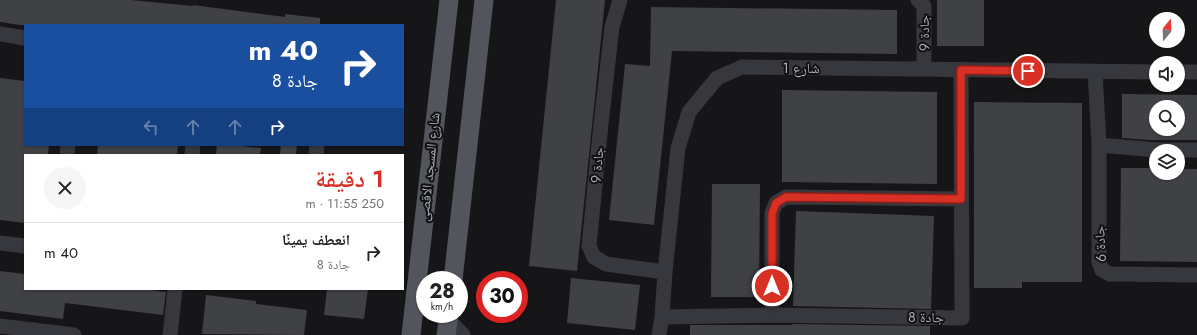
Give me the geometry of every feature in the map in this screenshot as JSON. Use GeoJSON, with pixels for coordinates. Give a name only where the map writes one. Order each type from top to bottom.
{"type":"FeatureCollection","features":[{"type":"Feature","properties":{"kind":"main road","name":"شارع المسجد الاقصى"},"geometry":{"type":"LineString","coordinates":[[411,335],[449,0]]}},
{"type":"Feature","properties":{"kind":"main road"},"geometry":{"type":"LineString","coordinates":[[454,271],[484,0]]}},
{"type":"Feature","properties":{"kind":"street"},"geometry":{"type":"LineString","coordinates":[[439,0],[441,4],[444,41]]}},
{"type":"Feature","properties":{"kind":"street","name":"جادة 9"},"geometry":{"type":"LineString","coordinates":[[620,0],[612,27],[589,246],[594,257],[606,264],[665,272]]}},
{"type":"Feature","properties":{"kind":"street","name":"جادة 9"},"geometry":{"type":"LineString","coordinates":[[918,0],[924,6],[924,69]]}},
{"type":"Feature","properties":{"kind":"street"},"geometry":{"type":"LineString","coordinates":[[0,34],[24,38]]}},
{"type":"Feature","properties":{"kind":"street","name":"شارع 1"},"geometry":{"type":"LineString","coordinates":[[659,335],[678,148],[689,112],[717,78],[742,67],[1149,72]]}},
{"type":"Feature","properties":{"kind":"street","name":"جادة 8"},"geometry":{"type":"LineString","coordinates":[[662,317],[772,315],[962,318],[961,70]]}},
{"type":"Feature","properties":{"kind":"street","name":"جادة 6"},"geometry":{"type":"LineString","coordinates":[[1095,72],[1099,145],[1099,262],[1102,270],[1110,274],[1197,275]]}},
{"type":"Feature","properties":{"kind":"street"},"geometry":{"type":"LineString","coordinates":[[1185,72],[1197,72]]}},
{"type":"Feature","properties":{"kind":"street"},"geometry":{"type":"LineString","coordinates":[[1099,145],[1158,150],[1197,150]]}},
{"type":"Feature","properties":{"kind":"street"},"geometry":{"type":"LineString","coordinates":[[772,315],[772,214],[776,203],[786,197],[961,199]]}},
{"type":"Feature","properties":{"kind":"street"},"geometry":{"type":"LineString","coordinates":[[0,243],[24,246]]}},
{"type":"Feature","properties":{"kind":"street"},"geometry":{"type":"LineString","coordinates":[[170,335],[175,290]]}},
{"type":"Feature","properties":{"kind":"street"},"geometry":{"type":"LineString","coordinates":[[448,323],[463,335]]}},
{"type":"Feature","properties":{"kind":"street"},"geometry":{"type":"LineString","coordinates":[[0,326],[74,335]]}},
{"type":"Feature","properties":{"kind":"building"},"geometry":{"type":"Polygon","coordinates":[[[0,0],[131,0],[193,5],[285,17],[285,14],[320,18],[320,24],[20,25],[0,22],[0,0]]]}},
{"type":"Feature","properties":{"kind":"building"},"geometry":{"type":"Polygon","coordinates":[[[556,0],[605,0],[577,271],[529,266],[556,0]]]}},
{"type":"Feature","properties":{"kind":"building"},"geometry":{"type":"Polygon","coordinates":[[[937,0],[984,0],[984,46],[937,46],[937,0]]]}},
{"type":"Feature","properties":{"kind":"building"},"geometry":{"type":"Polygon","coordinates":[[[651,7],[897,10],[897,54],[672,51],[654,225],[609,220],[625,64],[650,66],[651,7]]]}},
{"type":"Feature","properties":{"kind":"building"},"geometry":{"type":"Polygon","coordinates":[[[0,78],[24,81],[24,146],[49,146],[48,154],[24,154],[24,223],[0,220],[0,78]]]}},
{"type":"Feature","properties":{"kind":"building"},"geometry":{"type":"Polygon","coordinates":[[[782,90],[937,92],[937,184],[782,182],[782,90]]]}},
{"type":"Feature","properties":{"kind":"building"},"geometry":{"type":"Polygon","coordinates":[[[1122,94],[1197,95],[1197,140],[1148,140],[1122,138],[1122,94]]]}},
{"type":"Feature","properties":{"kind":"building"},"geometry":{"type":"Polygon","coordinates":[[[974,102],[1082,103],[1082,282],[1022,282],[1022,288],[974,288],[974,102]]]}},
{"type":"Feature","properties":{"kind":"building"},"geometry":{"type":"Polygon","coordinates":[[[98,146],[178,146],[177,154],[97,154],[98,146]]]}},
{"type":"Feature","properties":{"kind":"building"},"geometry":{"type":"Polygon","coordinates":[[[217,146],[261,148],[260,154],[216,154],[217,146]]]}},
{"type":"Feature","properties":{"kind":"building"},"geometry":{"type":"Polygon","coordinates":[[[281,146],[297,146],[296,154],[280,154],[281,146]]]}},
{"type":"Feature","properties":{"kind":"building"},"geometry":{"type":"Polygon","coordinates":[[[1121,168],[1149,168],[1149,180],[1185,180],[1185,169],[1197,169],[1197,262],[1120,261],[1121,168]]]}},
{"type":"Feature","properties":{"kind":"building"},"geometry":{"type":"Polygon","coordinates":[[[712,184],[760,184],[759,297],[711,297],[712,184]]]}},
{"type":"Feature","properties":{"kind":"building"},"geometry":{"type":"Polygon","coordinates":[[[796,211],[934,216],[931,309],[793,306],[796,211]]]}},
{"type":"Feature","properties":{"kind":"building"},"geometry":{"type":"Polygon","coordinates":[[[0,271],[24,274],[24,290],[151,290],[166,292],[163,315],[65,303],[63,319],[0,311],[0,271]]]}},
{"type":"Feature","properties":{"kind":"building"},"geometry":{"type":"Polygon","coordinates":[[[571,278],[640,285],[635,330],[567,323],[571,278]]]}},
{"type":"Feature","properties":{"kind":"building"},"geometry":{"type":"Polygon","coordinates":[[[327,290],[368,290],[364,319],[324,315],[327,290]]]}},
{"type":"Feature","properties":{"kind":"building"},"geometry":{"type":"Polygon","coordinates":[[[206,295],[256,301],[256,304],[307,310],[304,335],[202,334],[206,295]]]}},
{"type":"Feature","properties":{"kind":"building"},"geometry":{"type":"Polygon","coordinates":[[[792,324],[930,326],[930,335],[690,335],[690,325],[792,324]]]}},
{"type":"Feature","properties":{"kind":"route"},"geometry":{"type":"LineString","coordinates":[[772,286],[772,214],[776,203],[786,197],[961,199],[961,70],[1028,71]]}}]}
